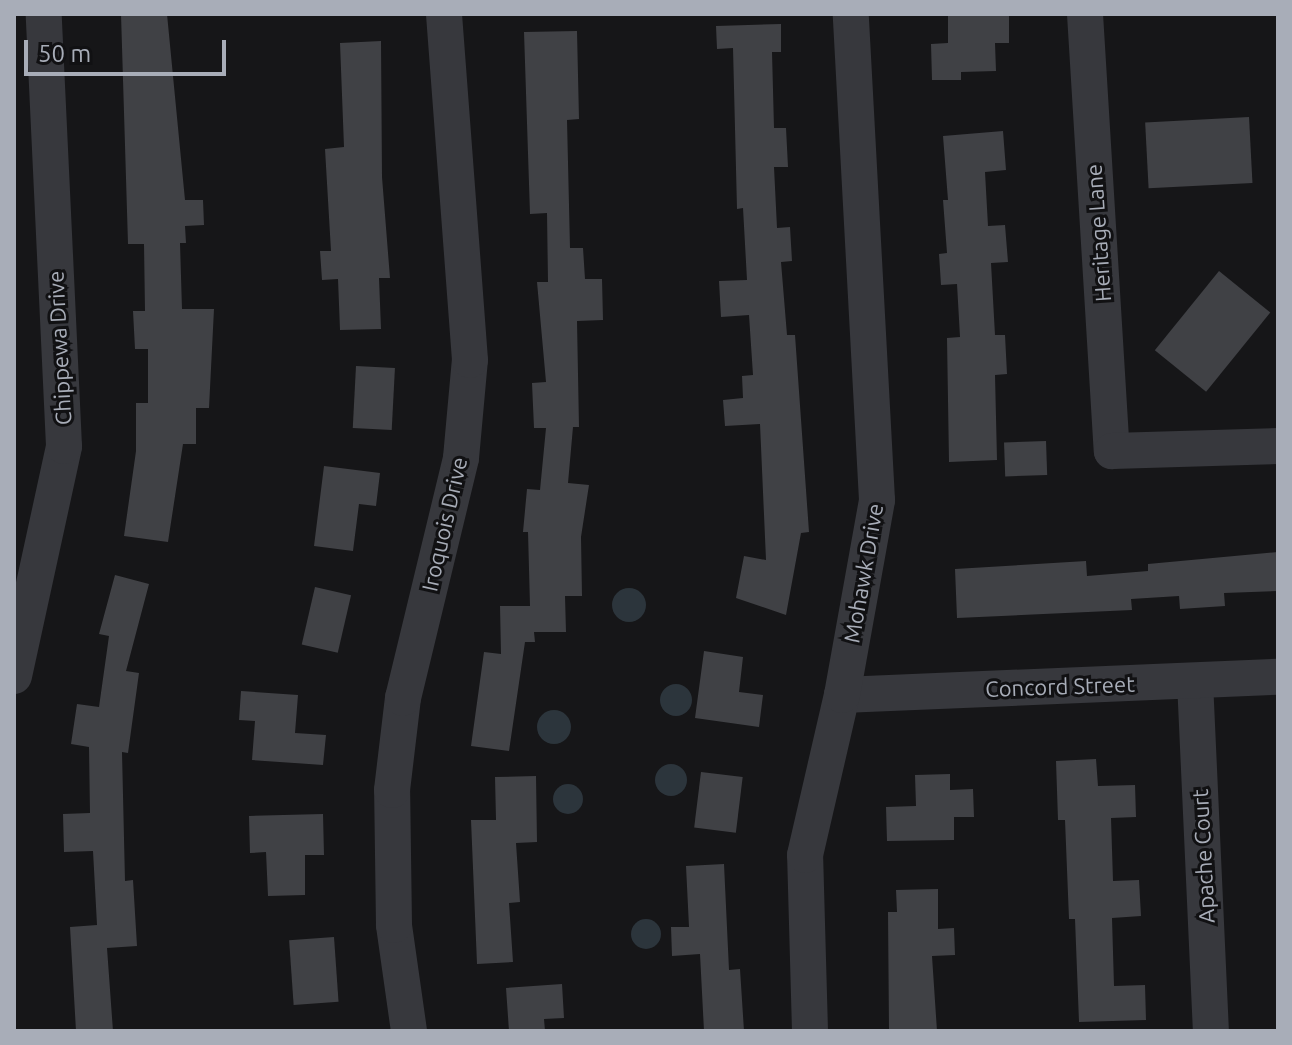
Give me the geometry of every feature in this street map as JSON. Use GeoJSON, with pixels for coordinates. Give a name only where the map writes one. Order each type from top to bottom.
{"type":"FeatureCollection","features":[{"type":"Feature","properties":{"kind":"street","name":"Chippewa Drive"},"geometry":{"type":"LineString","coordinates":[[14,676],[64,446],[44,14]]}},
{"type":"Feature","properties":{"kind":"street","name":"Iroquois Drive"},"geometry":{"type":"LineString","coordinates":[[409,1031],[394,925],[392,790],[403,698],[461,458],[470,360],[444,14]]}},
{"type":"Feature","properties":{"kind":"street","name":"Mohawk Drive"},"geometry":{"type":"LineString","coordinates":[[810,1031],[805,855],[842,695],[877,500],[851,14]]}},
{"type":"Feature","properties":{"kind":"street","name":"Heritage Lane"},"geometry":{"type":"LineString","coordinates":[[1085,14],[1112,451],[1278,446]]}},
{"type":"Feature","properties":{"kind":"street","name":"Concord Street"},"geometry":{"type":"LineString","coordinates":[[842,695],[1278,677]]}},
{"type":"Feature","properties":{"kind":"street","name":"Apache Court"},"geometry":{"type":"LineString","coordinates":[[1195,681],[1211,1031]]}},
{"type":"Feature","properties":{"kind":"shaded area"},"geometry":{"type":"Polygon","coordinates":[[[629,588],[641,593],[646,605],[641,617],[629,622],[617,617],[612,605],[617,593],[629,588]]]}},
{"type":"Feature","properties":{"kind":"shaded area"},"geometry":{"type":"Polygon","coordinates":[[[676,684],[688,688],[692,700],[688,712],[676,716],[664,712],[660,700],[664,688],[676,684]]]}},
{"type":"Feature","properties":{"kind":"shaded area"},"geometry":{"type":"Polygon","coordinates":[[[554,710],[566,715],[571,727],[566,739],[554,744],[542,739],[537,727],[542,715],[554,710]]]}},
{"type":"Feature","properties":{"kind":"shaded area"},"geometry":{"type":"Polygon","coordinates":[[[671,764],[682,769],[687,780],[682,791],[671,796],[660,791],[655,780],[660,769],[671,764]]]}},
{"type":"Feature","properties":{"kind":"shaded area"},"geometry":{"type":"Polygon","coordinates":[[[568,784],[578,789],[583,799],[578,809],[568,814],[558,809],[553,799],[558,789],[568,784]]]}},
{"type":"Feature","properties":{"kind":"shaded area"},"geometry":{"type":"Polygon","coordinates":[[[646,919],[657,923],[661,934],[657,945],[646,949],[635,945],[631,934],[635,923],[646,919]]]}},
{"type":"Feature","properties":{"kind":"building"},"geometry":{"type":"Polygon","coordinates":[[[121,14],[167,14],[185,200],[203,200],[204,225],[185,226],[186,243],[180,243],[182,309],[214,309],[209,408],[196,408],[196,444],[183,444],[168,542],[124,536],[136,451],[136,403],[148,403],[148,349],[135,349],[133,311],[145,311],[144,244],[128,244],[121,14]]]}},
{"type":"Feature","properties":{"kind":"building"},"geometry":{"type":"Polygon","coordinates":[[[948,14],[1009,14],[1009,43],[995,43],[996,71],[961,72],[961,80],[932,80],[931,44],[948,43],[948,14]]]}},
{"type":"Feature","properties":{"kind":"building"},"geometry":{"type":"Polygon","coordinates":[[[781,24],[781,52],[772,52],[774,128],[786,128],[788,167],[774,167],[777,228],[790,227],[792,261],[781,262],[787,335],[795,335],[809,532],[801,533],[786,615],[736,598],[744,556],[766,560],[760,424],[725,426],[723,400],[743,398],[742,376],[753,375],[749,315],[721,317],[719,281],[747,280],[743,208],[737,209],[733,48],[717,49],[716,26],[781,24]]]}},
{"type":"Feature","properties":{"kind":"building"},"geometry":{"type":"Polygon","coordinates":[[[577,31],[579,119],[567,120],[570,248],[583,248],[585,279],[602,279],[603,320],[577,321],[579,427],[573,427],[568,483],[589,485],[581,537],[582,596],[565,596],[566,632],[534,632],[535,642],[525,642],[509,751],[471,746],[484,652],[501,654],[500,606],[530,606],[528,532],[523,532],[527,489],[540,490],[546,428],[534,428],[532,383],[546,382],[537,282],[548,282],[547,213],[530,214],[524,32],[577,31]]]}},
{"type":"Feature","properties":{"kind":"building"},"geometry":{"type":"Polygon","coordinates":[[[381,41],[382,177],[390,278],[379,278],[381,329],[340,330],[338,279],[322,280],[320,251],[331,251],[325,149],[344,147],[340,43],[381,41]]]}},
{"type":"Feature","properties":{"kind":"building"},"geometry":{"type":"Polygon","coordinates":[[[1249,117],[1252,183],[1149,188],[1145,122],[1249,117]]]}},
{"type":"Feature","properties":{"kind":"building"},"geometry":{"type":"Polygon","coordinates":[[[1003,131],[1006,170],[985,172],[988,226],[1005,225],[1008,262],[991,263],[995,335],[1005,335],[1007,374],[995,375],[997,460],[949,462],[947,338],[960,337],[957,284],[941,285],[939,254],[947,253],[943,200],[948,200],[943,136],[1003,131]]]}},
{"type":"Feature","properties":{"kind":"building"},"geometry":{"type":"Polygon","coordinates":[[[1219,271],[1270,313],[1206,392],[1155,350],[1219,271]]]}},
{"type":"Feature","properties":{"kind":"building"},"geometry":{"type":"Polygon","coordinates":[[[356,366],[395,368],[392,430],[353,428],[356,366]]]}},
{"type":"Feature","properties":{"kind":"building"},"geometry":{"type":"Polygon","coordinates":[[[1046,441],[1047,475],[1005,476],[1004,442],[1046,441]]]}},
{"type":"Feature","properties":{"kind":"building"},"geometry":{"type":"Polygon","coordinates":[[[324,466],[380,473],[376,506],[359,504],[353,551],[314,546],[324,466]]]}},
{"type":"Feature","properties":{"kind":"building"},"geometry":{"type":"Polygon","coordinates":[[[1278,552],[1278,591],[1224,593],[1225,606],[1180,609],[1179,596],[1131,599],[1132,610],[957,618],[955,569],[1086,561],[1087,576],[1148,571],[1148,564],[1278,552]]]}},
{"type":"Feature","properties":{"kind":"building"},"geometry":{"type":"Polygon","coordinates":[[[115,575],[149,584],[126,671],[139,673],[128,753],[122,752],[125,881],[133,880],[137,946],[107,948],[113,1031],[76,1031],[70,927],[97,925],[93,851],[64,852],[63,814],[90,813],[89,747],[71,744],[77,704],[99,707],[109,636],[99,634],[115,575]]]}},
{"type":"Feature","properties":{"kind":"building"},"geometry":{"type":"Polygon","coordinates":[[[315,587],[351,595],[338,653],[302,644],[315,587]]]}},
{"type":"Feature","properties":{"kind":"building"},"geometry":{"type":"Polygon","coordinates":[[[704,651],[743,657],[739,692],[763,695],[759,727],[695,718],[704,651]]]}},
{"type":"Feature","properties":{"kind":"building"},"geometry":{"type":"Polygon","coordinates":[[[241,691],[298,695],[295,733],[326,735],[323,765],[252,760],[255,721],[239,720],[241,691]]]}},
{"type":"Feature","properties":{"kind":"building"},"geometry":{"type":"Polygon","coordinates":[[[1096,759],[1098,786],[1135,785],[1136,817],[1111,818],[1113,881],[1139,880],[1141,916],[1112,918],[1114,986],[1145,985],[1146,1020],[1079,1022],[1075,919],[1069,919],[1065,820],[1058,820],[1056,761],[1096,759]]]}},
{"type":"Feature","properties":{"kind":"building"},"geometry":{"type":"Polygon","coordinates":[[[701,772],[743,777],[736,833],[694,828],[701,772]]]}},
{"type":"Feature","properties":{"kind":"building"},"geometry":{"type":"Polygon","coordinates":[[[950,774],[950,790],[973,789],[974,817],[954,817],[954,840],[887,841],[886,807],[916,806],[915,775],[950,774]]]}},
{"type":"Feature","properties":{"kind":"building"},"geometry":{"type":"Polygon","coordinates":[[[536,776],[537,842],[516,843],[520,902],[509,903],[513,962],[477,964],[471,820],[496,820],[495,777],[536,776]]]}},
{"type":"Feature","properties":{"kind":"building"},"geometry":{"type":"Polygon","coordinates":[[[323,814],[324,855],[305,855],[305,895],[268,896],[266,852],[250,853],[249,816],[323,814]]]}},
{"type":"Feature","properties":{"kind":"building"},"geometry":{"type":"Polygon","coordinates":[[[724,864],[729,970],[740,969],[744,1031],[704,1031],[700,954],[672,956],[671,927],[689,927],[686,866],[724,864]]]}},
{"type":"Feature","properties":{"kind":"building"},"geometry":{"type":"Polygon","coordinates":[[[938,889],[938,929],[954,928],[955,955],[932,956],[937,1031],[889,1031],[888,912],[897,912],[896,890],[938,889]]]}},
{"type":"Feature","properties":{"kind":"building"},"geometry":{"type":"Polygon","coordinates":[[[334,937],[339,1002],[294,1005],[289,940],[334,937]]]}},
{"type":"Feature","properties":{"kind":"building"},"geometry":{"type":"Polygon","coordinates":[[[562,984],[564,1018],[544,1019],[545,1031],[509,1031],[506,988],[562,984]]]}}]}
